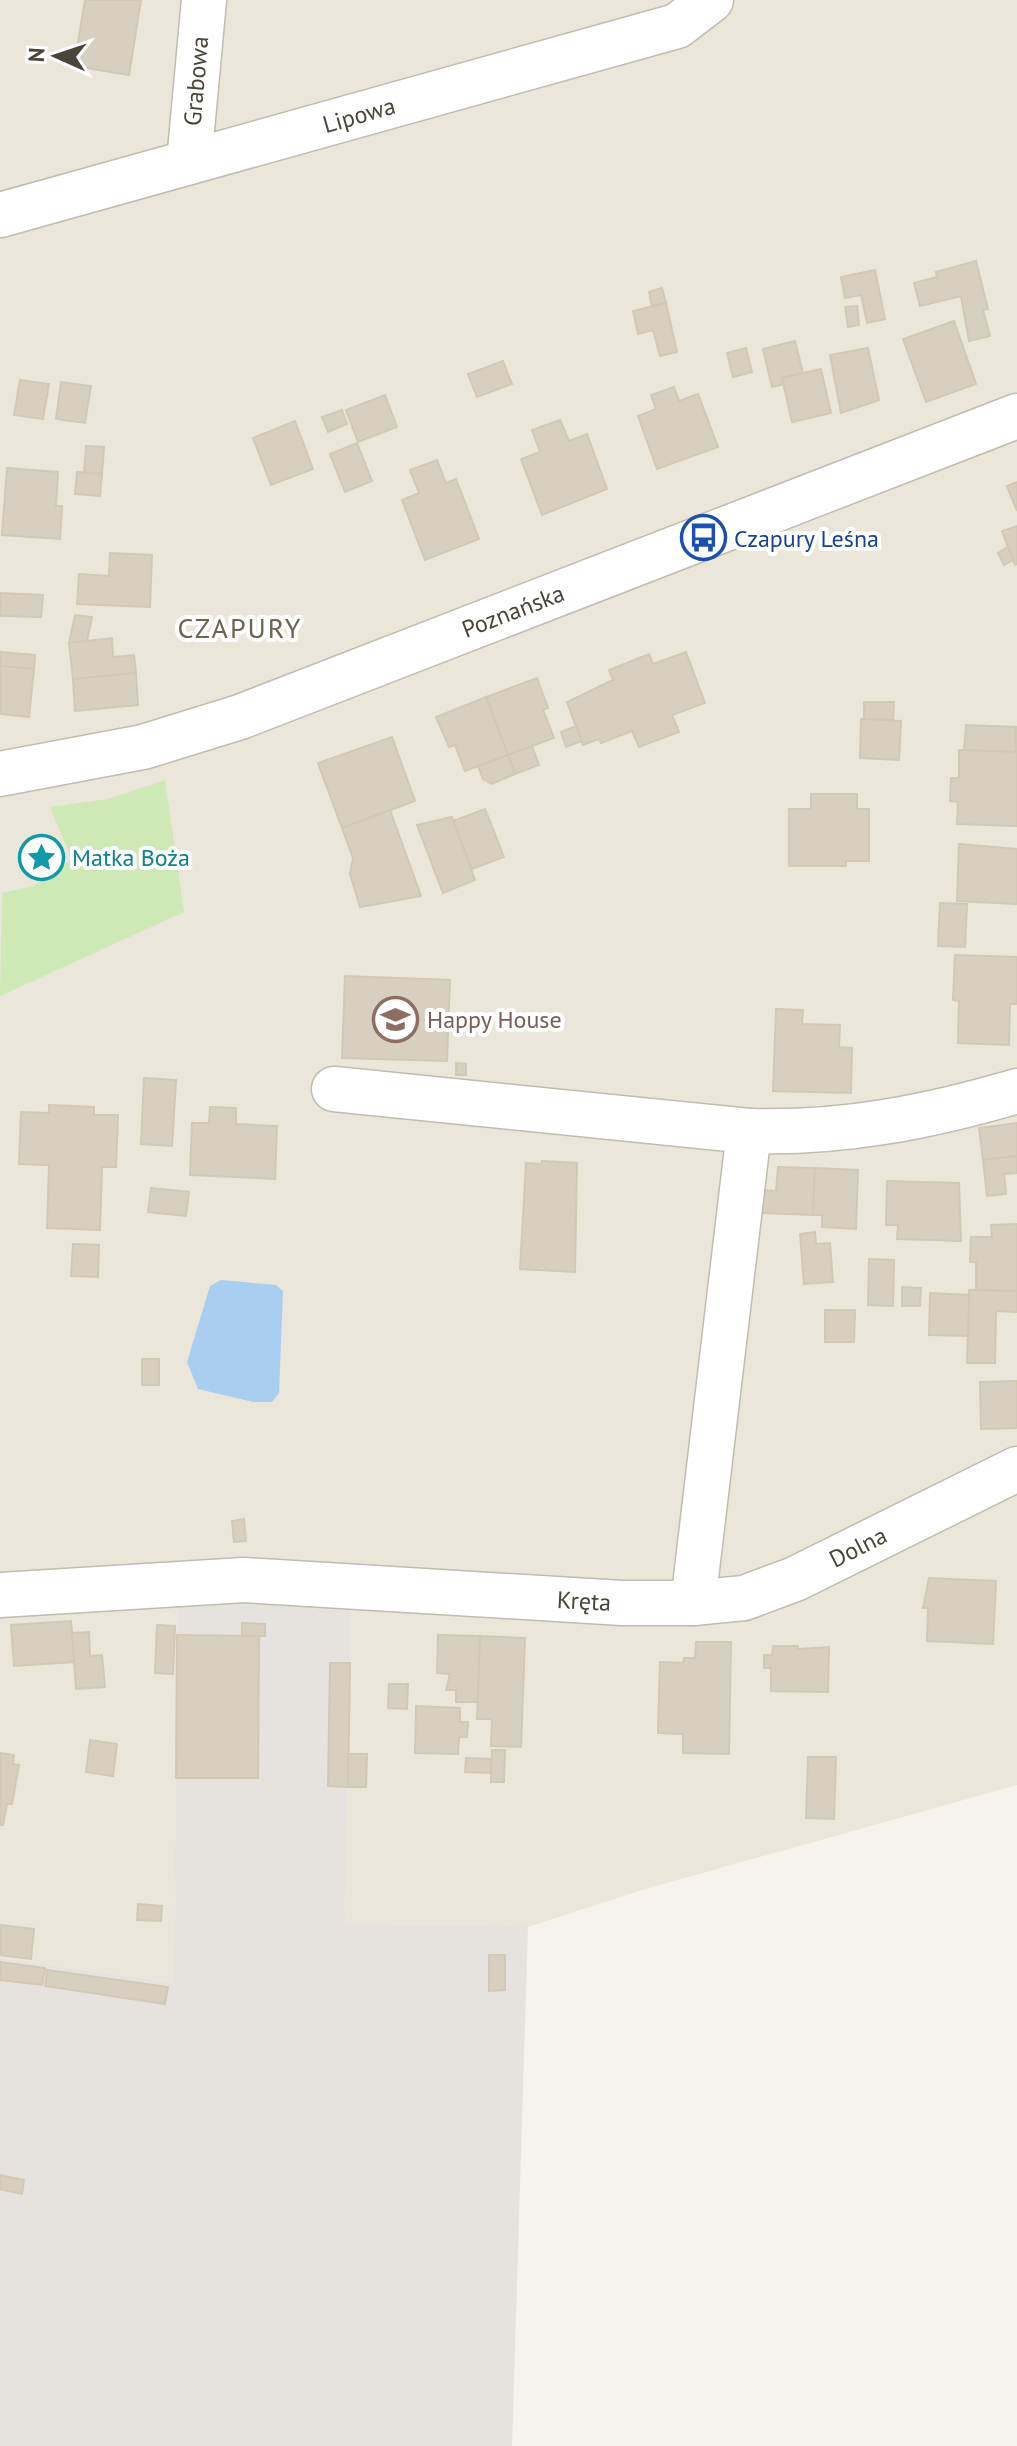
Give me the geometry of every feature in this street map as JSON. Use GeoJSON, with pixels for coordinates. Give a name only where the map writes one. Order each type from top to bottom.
{"type":"FeatureCollection","features":[{"type":"Feature","properties":{"kind":"street","name":"Grabowa"},"geometry":{"type":"LineString","coordinates":[[189,162],[204,0]]}},
{"type":"Feature","properties":{"kind":"street","name":"Lipowa"},"geometry":{"type":"LineString","coordinates":[[0,215],[677,26],[711,0]]}},
{"type":"Feature","properties":{"kind":"street","name":"Poznańska"},"geometry":{"type":"LineString","coordinates":[[0,774],[143,747],[240,717],[1017,416]]}},
{"type":"Feature","properties":{"kind":"street"},"geometry":{"type":"LineString","coordinates":[[334,1089],[749,1131],[805,1132],[878,1125],[952,1110],[1017,1091]]}},
{"type":"Feature","properties":{"kind":"street"},"geometry":{"type":"LineString","coordinates":[[693,1603],[749,1131]]}},
{"type":"Feature","properties":{"kind":"street","name":"Dolna"},"geometry":{"type":"LineString","coordinates":[[693,1603],[744,1598],[795,1579],[1017,1469]]}},
{"type":"Feature","properties":{"kind":"street","name":"Kręta"},"geometry":{"type":"LineString","coordinates":[[0,1595],[244,1580],[622,1603],[693,1603]]}},
{"type":"Feature","properties":{"kind":"shaded area"},"geometry":{"type":"Polygon","coordinates":[[[0,0],[1017,0],[1017,1785],[642,1890],[528,1927],[345,1926],[351,1606],[177,1602],[174,1983],[0,1958],[0,0]]]}},
{"type":"Feature","properties":{"kind":"shaded area"},"geometry":{"type":"Polygon","coordinates":[[[177,1601],[351,1606],[345,1925],[528,1927],[512,2446],[0,2446],[0,1958],[174,1983],[177,1601]]]}},
{"type":"Feature","properties":{"kind":"green space"},"geometry":{"type":"Polygon","coordinates":[[[165,780],[184,912],[0,996],[2,893],[34,886],[72,859],[50,807],[108,799],[165,780]]]}},
{"type":"Feature","properties":{"kind":"water"},"geometry":{"type":"Polygon","coordinates":[[[221,1280],[276,1285],[283,1291],[279,1393],[272,1402],[253,1402],[198,1389],[187,1362],[210,1286],[221,1280]]]}},
{"type":"Feature","properties":{"kind":"building"},"geometry":{"type":"Polygon","coordinates":[[[85,0],[141,0],[129,75],[74,66],[85,0]]]}},
{"type":"Feature","properties":{"kind":"building"},"geometry":{"type":"Polygon","coordinates":[[[976,261],[988,309],[983,310],[990,336],[969,341],[961,296],[920,306],[914,283],[937,277],[936,272],[976,261]]]}},
{"type":"Feature","properties":{"kind":"building"},"geometry":{"type":"Polygon","coordinates":[[[875,270],[885,319],[867,323],[861,295],[845,298],[841,277],[875,270]]]}},
{"type":"Feature","properties":{"kind":"building"},"geometry":{"type":"Polygon","coordinates":[[[662,288],[666,303],[652,306],[649,292],[662,288]]]}},
{"type":"Feature","properties":{"kind":"building"},"geometry":{"type":"Polygon","coordinates":[[[666,303],[677,352],[660,356],[653,330],[638,334],[633,311],[666,303]]]}},
{"type":"Feature","properties":{"kind":"building"},"geometry":{"type":"Polygon","coordinates":[[[857,306],[859,325],[848,327],[845,307],[857,306]]]}},
{"type":"Feature","properties":{"kind":"building"},"geometry":{"type":"Polygon","coordinates":[[[954,321],[976,384],[926,402],[903,339],[954,321]]]}},
{"type":"Feature","properties":{"kind":"building"},"geometry":{"type":"Polygon","coordinates":[[[795,341],[803,373],[782,378],[784,384],[772,387],[763,349],[795,341]]]}},
{"type":"Feature","properties":{"kind":"building"},"geometry":{"type":"Polygon","coordinates":[[[746,348],[752,372],[733,377],[727,353],[746,348]]]}},
{"type":"Feature","properties":{"kind":"building"},"geometry":{"type":"Polygon","coordinates":[[[868,348],[879,400],[841,413],[830,355],[868,348]]]}},
{"type":"Feature","properties":{"kind":"building"},"geometry":{"type":"Polygon","coordinates":[[[503,361],[512,384],[477,397],[468,374],[503,361]]]}},
{"type":"Feature","properties":{"kind":"building"},"geometry":{"type":"Polygon","coordinates":[[[821,369],[831,413],[792,422],[782,378],[821,369]]]}},
{"type":"Feature","properties":{"kind":"building"},"geometry":{"type":"Polygon","coordinates":[[[20,380],[49,384],[43,419],[14,415],[20,380]]]}},
{"type":"Feature","properties":{"kind":"building"},"geometry":{"type":"Polygon","coordinates":[[[61,382],[91,386],[85,423],[56,419],[61,382]]]}},
{"type":"Feature","properties":{"kind":"building"},"geometry":{"type":"Polygon","coordinates":[[[674,387],[679,401],[698,394],[718,447],[657,469],[638,416],[656,409],[651,395],[674,387]]]}},
{"type":"Feature","properties":{"kind":"building"},"geometry":{"type":"Polygon","coordinates":[[[385,395],[397,427],[358,442],[346,410],[385,395]]]}},
{"type":"Feature","properties":{"kind":"building"},"geometry":{"type":"Polygon","coordinates":[[[342,410],[347,424],[328,432],[322,417],[342,410]]]}},
{"type":"Feature","properties":{"kind":"building"},"geometry":{"type":"Polygon","coordinates":[[[560,420],[569,441],[587,434],[607,489],[542,515],[521,459],[540,452],[532,430],[560,420]]]}},
{"type":"Feature","properties":{"kind":"building"},"geometry":{"type":"Polygon","coordinates":[[[295,421],[313,469],[271,485],[253,438],[295,421]]]}},
{"type":"Feature","properties":{"kind":"building"},"geometry":{"type":"Polygon","coordinates":[[[357,443],[372,481],[345,492],[330,454],[357,443]]]}},
{"type":"Feature","properties":{"kind":"building"},"geometry":{"type":"Polygon","coordinates":[[[86,446],[104,447],[102,474],[84,473],[86,446]]]}},
{"type":"Feature","properties":{"kind":"building"},"geometry":{"type":"Polygon","coordinates":[[[437,460],[446,483],[456,479],[479,539],[425,560],[402,500],[419,493],[410,470],[437,460]]]}},
{"type":"Feature","properties":{"kind":"building"},"geometry":{"type":"Polygon","coordinates":[[[7,468],[58,472],[56,506],[62,506],[60,539],[2,535],[7,468]]]}},
{"type":"Feature","properties":{"kind":"building"},"geometry":{"type":"Polygon","coordinates":[[[77,472],[102,474],[100,496],[75,494],[77,472]]]}},
{"type":"Feature","properties":{"kind":"building"},"geometry":{"type":"Polygon","coordinates":[[[1017,482],[1017,511],[1007,486],[1017,482]]]}},
{"type":"Feature","properties":{"kind":"building"},"geometry":{"type":"Polygon","coordinates":[[[1017,526],[1017,564],[1015,565],[1002,531],[1017,526]]]}},
{"type":"Feature","properties":{"kind":"building"},"geometry":{"type":"Polygon","coordinates":[[[1008,547],[1013,560],[1004,565],[998,553],[1008,547]]]}},
{"type":"Feature","properties":{"kind":"building"},"geometry":{"type":"Polygon","coordinates":[[[110,553],[152,555],[150,607],[77,604],[79,574],[109,576],[110,553]]]}},
{"type":"Feature","properties":{"kind":"building"},"geometry":{"type":"Polygon","coordinates":[[[0,593],[43,595],[41,617],[0,616],[0,593]]]}},
{"type":"Feature","properties":{"kind":"building"},"geometry":{"type":"Polygon","coordinates":[[[75,615],[92,617],[87,641],[69,643],[75,615]]]}},
{"type":"Feature","properties":{"kind":"building"},"geometry":{"type":"Polygon","coordinates":[[[112,638],[113,657],[134,655],[136,673],[73,679],[69,643],[112,638]]]}},
{"type":"Feature","properties":{"kind":"building"},"geometry":{"type":"Polygon","coordinates":[[[0,652],[35,655],[34,669],[0,666],[0,652]]]}},
{"type":"Feature","properties":{"kind":"building"},"geometry":{"type":"Polygon","coordinates":[[[686,652],[705,703],[672,715],[679,732],[639,747],[632,731],[601,743],[599,739],[583,745],[567,702],[613,680],[609,670],[649,654],[653,664],[686,652]]]}},
{"type":"Feature","properties":{"kind":"building"},"geometry":{"type":"Polygon","coordinates":[[[0,666],[34,669],[29,717],[0,714],[0,666]]]}},
{"type":"Feature","properties":{"kind":"building"},"geometry":{"type":"Polygon","coordinates":[[[136,673],[138,705],[75,711],[73,679],[136,673]]]}},
{"type":"Feature","properties":{"kind":"building"},"geometry":{"type":"Polygon","coordinates":[[[537,678],[548,708],[543,710],[554,738],[508,755],[486,697],[537,678]]]}},
{"type":"Feature","properties":{"kind":"building"},"geometry":{"type":"Polygon","coordinates":[[[486,697],[508,755],[465,771],[455,745],[449,747],[436,717],[486,697]]]}},
{"type":"Feature","properties":{"kind":"building"},"geometry":{"type":"Polygon","coordinates":[[[864,702],[894,702],[893,720],[864,719],[864,702]]]}},
{"type":"Feature","properties":{"kind":"building"},"geometry":{"type":"Polygon","coordinates":[[[861,719],[901,721],[899,760],[860,758],[861,719]]]}},
{"type":"Feature","properties":{"kind":"building"},"geometry":{"type":"Polygon","coordinates":[[[966,725],[1016,727],[1016,752],[964,750],[966,725]]]}},
{"type":"Feature","properties":{"kind":"building"},"geometry":{"type":"Polygon","coordinates":[[[576,726],[582,741],[566,747],[561,732],[576,726]]]}},
{"type":"Feature","properties":{"kind":"building"},"geometry":{"type":"Polygon","coordinates":[[[392,737],[415,801],[342,828],[318,763],[392,737]]]}},
{"type":"Feature","properties":{"kind":"building"},"geometry":{"type":"Polygon","coordinates":[[[532,746],[539,765],[515,774],[508,755],[532,746]]]}},
{"type":"Feature","properties":{"kind":"building"},"geometry":{"type":"Polygon","coordinates":[[[959,750],[1017,752],[1017,826],[957,824],[958,802],[950,801],[951,778],[959,778],[959,750]]]}},
{"type":"Feature","properties":{"kind":"building"},"geometry":{"type":"Polygon","coordinates":[[[508,755],[515,774],[492,784],[483,779],[478,766],[508,755]]]}},
{"type":"Feature","properties":{"kind":"building"},"geometry":{"type":"Polygon","coordinates":[[[811,794],[857,794],[857,809],[869,809],[869,861],[846,861],[846,866],[789,866],[789,809],[811,809],[811,794]]]}},
{"type":"Feature","properties":{"kind":"building"},"geometry":{"type":"Polygon","coordinates":[[[485,809],[504,857],[472,869],[453,821],[485,809]]]}},
{"type":"Feature","properties":{"kind":"building"},"geometry":{"type":"Polygon","coordinates":[[[390,810],[421,896],[360,907],[350,874],[353,858],[342,828],[390,810]]]}},
{"type":"Feature","properties":{"kind":"building"},"geometry":{"type":"Polygon","coordinates":[[[452,817],[475,880],[443,893],[417,825],[452,817]]]}},
{"type":"Feature","properties":{"kind":"building"},"geometry":{"type":"Polygon","coordinates":[[[959,844],[1017,849],[1017,904],[957,901],[959,844]]]}},
{"type":"Feature","properties":{"kind":"building"},"geometry":{"type":"Polygon","coordinates":[[[940,903],[967,904],[965,947],[938,946],[940,903]]]}},
{"type":"Feature","properties":{"kind":"building"},"geometry":{"type":"Polygon","coordinates":[[[955,955],[1017,957],[1017,1004],[1010,1004],[1009,1045],[958,1043],[959,1001],[953,1000],[955,955]]]}},
{"type":"Feature","properties":{"kind":"building","name":"Happy House"},"geometry":{"type":"Polygon","coordinates":[[[345,976],[450,980],[447,1061],[342,1058],[345,976]]]}},
{"type":"Feature","properties":{"kind":"building"},"geometry":{"type":"Polygon","coordinates":[[[776,1009],[803,1010],[802,1024],[840,1025],[839,1047],[852,1048],[851,1093],[773,1091],[776,1009]]]}},
{"type":"Feature","properties":{"kind":"building"},"geometry":{"type":"Polygon","coordinates":[[[456,1063],[466,1064],[466,1075],[456,1075],[456,1063]]]}},
{"type":"Feature","properties":{"kind":"building"},"geometry":{"type":"Polygon","coordinates":[[[144,1078],[176,1080],[172,1146],[141,1144],[144,1078]]]}},
{"type":"Feature","properties":{"kind":"building"},"geometry":{"type":"Polygon","coordinates":[[[49,1105],[94,1107],[94,1115],[118,1115],[116,1167],[102,1167],[100,1230],[47,1228],[49,1165],[19,1164],[21,1112],[49,1113],[49,1105]]]}},
{"type":"Feature","properties":{"kind":"building"},"geometry":{"type":"Polygon","coordinates":[[[210,1107],[236,1108],[236,1124],[277,1126],[275,1179],[190,1175],[192,1123],[209,1123],[210,1107]]]}},
{"type":"Feature","properties":{"kind":"building"},"geometry":{"type":"Polygon","coordinates":[[[1017,1123],[1017,1156],[983,1160],[979,1128],[1017,1123]]]}},
{"type":"Feature","properties":{"kind":"building"},"geometry":{"type":"Polygon","coordinates":[[[1017,1156],[1017,1173],[1004,1174],[1006,1194],[987,1196],[983,1160],[1017,1156]]]}},
{"type":"Feature","properties":{"kind":"building"},"geometry":{"type":"Polygon","coordinates":[[[542,1161],[577,1163],[575,1272],[520,1269],[526,1163],[541,1164],[542,1161]]]}},
{"type":"Feature","properties":{"kind":"building"},"geometry":{"type":"Polygon","coordinates":[[[778,1167],[815,1168],[813,1215],[761,1213],[762,1190],[776,1191],[778,1167]]]}},
{"type":"Feature","properties":{"kind":"building"},"geometry":{"type":"Polygon","coordinates":[[[815,1168],[858,1170],[856,1229],[822,1227],[822,1215],[813,1215],[815,1168]]]}},
{"type":"Feature","properties":{"kind":"building"},"geometry":{"type":"Polygon","coordinates":[[[887,1181],[959,1183],[961,1241],[897,1239],[898,1225],[886,1225],[887,1181]]]}},
{"type":"Feature","properties":{"kind":"building"},"geometry":{"type":"Polygon","coordinates":[[[151,1188],[189,1192],[186,1216],[148,1212],[151,1188]]]}},
{"type":"Feature","properties":{"kind":"building"},"geometry":{"type":"Polygon","coordinates":[[[1017,1224],[1017,1291],[976,1290],[976,1262],[970,1262],[971,1237],[992,1237],[991,1225],[1017,1224]]]}},
{"type":"Feature","properties":{"kind":"building"},"geometry":{"type":"Polygon","coordinates":[[[815,1232],[816,1244],[830,1243],[833,1282],[804,1284],[800,1234],[815,1232]]]}},
{"type":"Feature","properties":{"kind":"building"},"geometry":{"type":"Polygon","coordinates":[[[73,1244],[99,1245],[98,1277],[71,1276],[73,1244]]]}},
{"type":"Feature","properties":{"kind":"building"},"geometry":{"type":"Polygon","coordinates":[[[869,1259],[894,1260],[893,1306],[868,1305],[869,1259]]]}},
{"type":"Feature","properties":{"kind":"building"},"geometry":{"type":"Polygon","coordinates":[[[902,1287],[921,1288],[920,1306],[902,1306],[902,1287]]]}},
{"type":"Feature","properties":{"kind":"building"},"geometry":{"type":"Polygon","coordinates":[[[969,1290],[1017,1291],[1017,1312],[996,1311],[995,1363],[967,1363],[969,1290]]]}},
{"type":"Feature","properties":{"kind":"building"},"geometry":{"type":"Polygon","coordinates":[[[930,1293],[969,1295],[968,1336],[929,1335],[930,1293]]]}},
{"type":"Feature","properties":{"kind":"building"},"geometry":{"type":"Polygon","coordinates":[[[825,1310],[855,1310],[854,1342],[825,1342],[825,1310]]]}},
{"type":"Feature","properties":{"kind":"building"},"geometry":{"type":"Polygon","coordinates":[[[142,1359],[159,1359],[159,1385],[142,1385],[142,1359]]]}},
{"type":"Feature","properties":{"kind":"building"},"geometry":{"type":"Polygon","coordinates":[[[1017,1381],[1017,1428],[981,1429],[980,1382],[1017,1381]]]}},
{"type":"Feature","properties":{"kind":"building"},"geometry":{"type":"Polygon","coordinates":[[[244,1519],[246,1541],[234,1542],[232,1521],[244,1519]]]}},
{"type":"Feature","properties":{"kind":"building"},"geometry":{"type":"Polygon","coordinates":[[[929,1578],[996,1581],[993,1644],[927,1641],[928,1608],[923,1608],[929,1578]]]}},
{"type":"Feature","properties":{"kind":"building"},"geometry":{"type":"Polygon","coordinates":[[[71,1621],[75,1662],[14,1666],[11,1625],[71,1621]]]}},
{"type":"Feature","properties":{"kind":"building"},"geometry":{"type":"Polygon","coordinates":[[[242,1623],[265,1624],[265,1636],[242,1636],[242,1623]]]}},
{"type":"Feature","properties":{"kind":"building"},"geometry":{"type":"Polygon","coordinates":[[[157,1625],[175,1626],[173,1674],[155,1673],[157,1625]]]}},
{"type":"Feature","properties":{"kind":"building"},"geometry":{"type":"Polygon","coordinates":[[[89,1632],[90,1656],[102,1655],[105,1687],[76,1689],[72,1633],[89,1632]]]}},
{"type":"Feature","properties":{"kind":"building"},"geometry":{"type":"Polygon","coordinates":[[[177,1635],[259,1636],[258,1778],[176,1778],[177,1635]]]}},
{"type":"Feature","properties":{"kind":"building"},"geometry":{"type":"Polygon","coordinates":[[[438,1635],[480,1636],[478,1702],[456,1702],[456,1690],[446,1690],[450,1674],[437,1673],[438,1635]]]}},
{"type":"Feature","properties":{"kind":"building"},"geometry":{"type":"Polygon","coordinates":[[[480,1636],[525,1638],[521,1747],[491,1746],[492,1719],[477,1719],[480,1636]]]}},
{"type":"Feature","properties":{"kind":"building"},"geometry":{"type":"Polygon","coordinates":[[[696,1642],[731,1642],[729,1754],[683,1753],[683,1734],[658,1733],[660,1662],[683,1663],[684,1658],[695,1658],[696,1642]]]}},
{"type":"Feature","properties":{"kind":"building"},"geometry":{"type":"Polygon","coordinates":[[[773,1646],[798,1646],[798,1649],[829,1647],[828,1692],[771,1691],[771,1668],[764,1668],[764,1655],[772,1655],[773,1646]]]}},
{"type":"Feature","properties":{"kind":"building"},"geometry":{"type":"Polygon","coordinates":[[[330,1663],[350,1663],[348,1787],[328,1786],[330,1663]]]}},
{"type":"Feature","properties":{"kind":"building"},"geometry":{"type":"Polygon","coordinates":[[[389,1684],[408,1684],[407,1709],[388,1708],[389,1684]]]}},
{"type":"Feature","properties":{"kind":"building"},"geometry":{"type":"Polygon","coordinates":[[[416,1706],[460,1708],[460,1722],[468,1722],[467,1737],[459,1737],[458,1754],[415,1753],[416,1706]]]}},
{"type":"Feature","properties":{"kind":"building"},"geometry":{"type":"Polygon","coordinates":[[[90,1740],[117,1744],[113,1776],[86,1772],[90,1740]]]}},
{"type":"Feature","properties":{"kind":"building"},"geometry":{"type":"Polygon","coordinates":[[[492,1750],[505,1750],[504,1782],[491,1782],[492,1750]]]}},
{"type":"Feature","properties":{"kind":"building"},"geometry":{"type":"Polygon","coordinates":[[[0,1753],[14,1755],[13,1764],[19,1765],[12,1804],[7,1804],[3,1825],[0,1825],[0,1753]]]}},
{"type":"Feature","properties":{"kind":"building"},"geometry":{"type":"Polygon","coordinates":[[[348,1754],[367,1754],[366,1787],[348,1787],[348,1754]]]}},
{"type":"Feature","properties":{"kind":"building"},"geometry":{"type":"Polygon","coordinates":[[[808,1757],[836,1757],[834,1819],[806,1818],[808,1757]]]}},
{"type":"Feature","properties":{"kind":"building"},"geometry":{"type":"Polygon","coordinates":[[[466,1758],[491,1759],[491,1773],[465,1772],[466,1758]]]}},
{"type":"Feature","properties":{"kind":"building"},"geometry":{"type":"Polygon","coordinates":[[[138,1904],[162,1906],[161,1921],[137,1920],[138,1904]]]}},
{"type":"Feature","properties":{"kind":"building"},"geometry":{"type":"Polygon","coordinates":[[[0,1925],[34,1929],[31,1959],[0,1955],[0,1925]]]}},
{"type":"Feature","properties":{"kind":"building"},"geometry":{"type":"Polygon","coordinates":[[[489,1955],[505,1955],[505,1990],[489,1991],[489,1955]]]}},
{"type":"Feature","properties":{"kind":"building"},"geometry":{"type":"Polygon","coordinates":[[[0,1962],[45,1968],[42,1985],[0,1980],[0,1962]]]}},
{"type":"Feature","properties":{"kind":"building"},"geometry":{"type":"Polygon","coordinates":[[[47,1970],[168,1987],[165,2004],[45,1986],[47,1970]]]}},
{"type":"Feature","properties":{"kind":"building"},"geometry":{"type":"Polygon","coordinates":[[[0,2175],[24,2180],[22,2194],[0,2189],[0,2175]]]}},
{"type":"Feature","properties":{"kind":"place","name":"Czapury Leśna"},"geometry":{"type":"Point","coordinates":[703,538]}},
{"type":"Feature","properties":{"kind":"place","name":"Matka Boża"},"geometry":{"type":"Point","coordinates":[41,857]}},
{"type":"Feature","properties":{"kind":"place","name":"Happy House"},"geometry":{"type":"Point","coordinates":[396,1019]}},
{"type":"Feature","properties":{"kind":"district","name":"CZAPURY"},"geometry":{"type":"Point","coordinates":[240,627]}}]}
